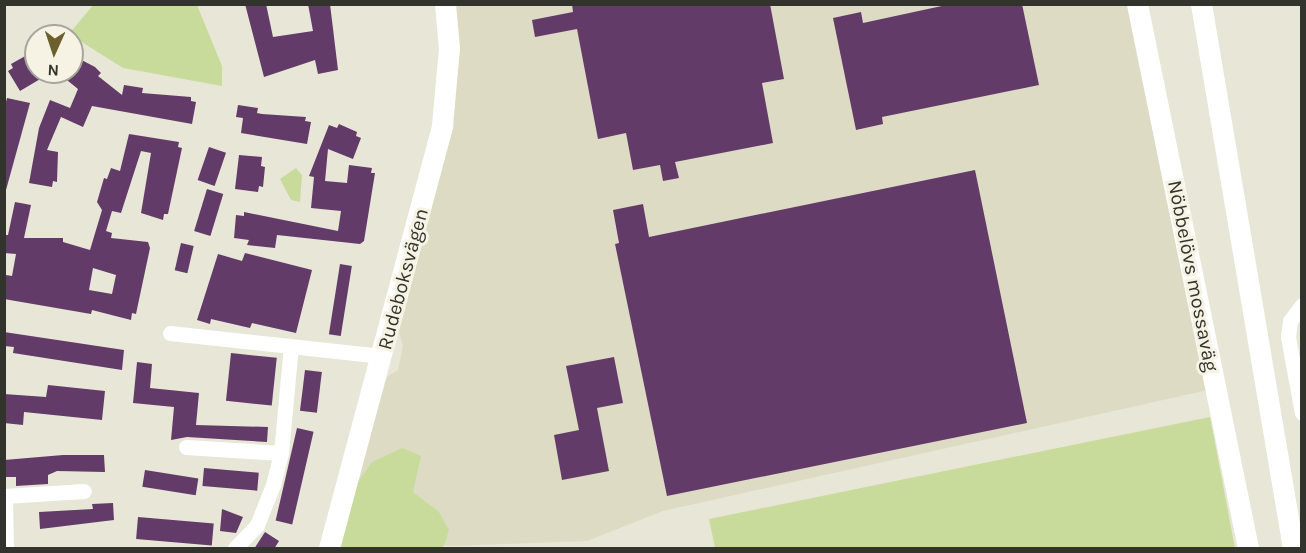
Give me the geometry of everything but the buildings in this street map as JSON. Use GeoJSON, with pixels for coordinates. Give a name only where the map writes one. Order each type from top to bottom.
{"type":"FeatureCollection","features":[{"type":"Feature","properties":{"kind":"street","name":"Rudeboksvägen"},"geometry":{"type":"LineString","coordinates":[[329,549],[442,125],[449,48],[445,4]]}},
{"type":"Feature","properties":{"kind":"street","name":"Nöbbelövs mossaväg"},"geometry":{"type":"LineString","coordinates":[[1137,4],[1248,549]]}},
{"type":"Feature","properties":{"kind":"street"},"geometry":{"type":"LineString","coordinates":[[1188,4],[1280,549]]}},
{"type":"Feature","properties":{"kind":"street"},"geometry":{"type":"LineString","coordinates":[[1201,4],[1237,238],[1293,549]]}},
{"type":"Feature","properties":{"kind":"street"},"geometry":{"type":"LineString","coordinates":[[1302,305],[1290,321],[1288,337],[1302,413]]}},
{"type":"Feature","properties":{"kind":"street"},"geometry":{"type":"LineString","coordinates":[[170,333],[382,357]]}},
{"type":"Feature","properties":{"kind":"street"},"geometry":{"type":"LineString","coordinates":[[235,549],[257,525],[281,453],[291,346]]}},
{"type":"Feature","properties":{"kind":"street"},"geometry":{"type":"LineString","coordinates":[[186,447],[281,453]]}},
{"type":"Feature","properties":{"kind":"street"},"geometry":{"type":"LineString","coordinates":[[6,549],[5,496],[84,491]]}},
{"type":"Feature","properties":{"kind":"shaded area"},"geometry":{"type":"Polygon","coordinates":[[[451,5],[1131,5],[1208,390],[663,511],[587,541],[453,546],[338,539],[387,377],[398,370],[403,346],[399,332],[440,172],[454,97],[451,5]]]}},
{"type":"Feature","properties":{"kind":"green space"},"geometry":{"type":"Polygon","coordinates":[[[94,4],[197,5],[222,66],[222,86],[123,68],[84,43],[84,24],[77,24],[94,4]]]}},
{"type":"Feature","properties":{"kind":"green space"},"geometry":{"type":"Polygon","coordinates":[[[296,168],[302,175],[300,202],[291,200],[280,179],[296,168]]]}},
{"type":"Feature","properties":{"kind":"green space"},"geometry":{"type":"Polygon","coordinates":[[[1210,417],[1235,548],[715,548],[709,519],[1210,417]]]}},
{"type":"Feature","properties":{"kind":"green space"},"geometry":{"type":"Polygon","coordinates":[[[402,448],[421,456],[413,492],[439,512],[449,530],[442,548],[340,548],[357,483],[372,462],[402,448]]]}}]}
